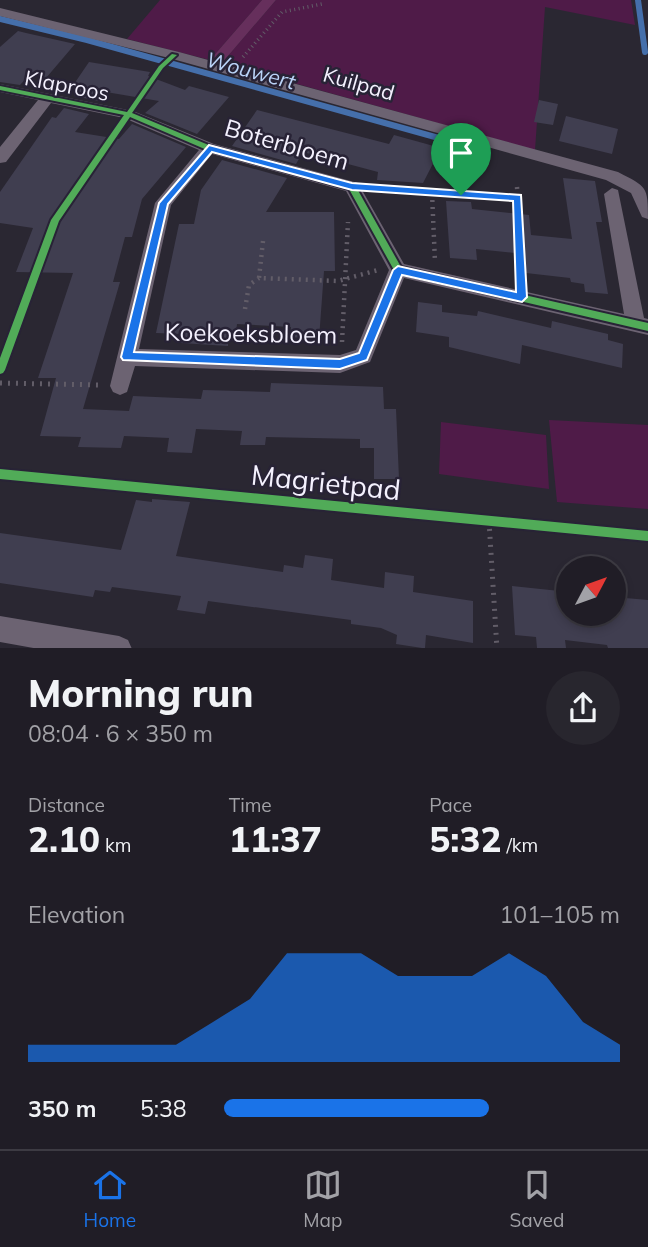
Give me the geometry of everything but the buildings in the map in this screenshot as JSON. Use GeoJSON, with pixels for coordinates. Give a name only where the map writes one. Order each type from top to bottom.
{"type":"FeatureCollection","features":[{"type":"Feature","properties":{"kind":"street","name":"Kuilpad"},"geometry":{"type":"LineString","coordinates":[[0,12],[231,71],[612,176],[638,189],[648,213]]}},
{"type":"Feature","properties":{"kind":"street","name":"Klaproos"},"geometry":{"type":"LineString","coordinates":[[0,88],[46,100],[128,114]]}},
{"type":"Feature","properties":{"kind":"street"},"geometry":{"type":"LineString","coordinates":[[0,158],[46,100]]}},
{"type":"Feature","properties":{"kind":"street","name":"Boterbloem"},"geometry":{"type":"LineString","coordinates":[[128,114],[209,148],[352,187],[397,267]]}},
{"type":"Feature","properties":{"kind":"street","name":"Koekoeksbloem"},"geometry":{"type":"LineString","coordinates":[[120,386],[163,203],[209,148]]}},
{"type":"Feature","properties":{"kind":"street"},"geometry":{"type":"LineString","coordinates":[[397,267],[641,325],[612,194]]}},
{"type":"Feature","properties":{"kind":"street","name":"Koekoeksbloem"},"geometry":{"type":"LineString","coordinates":[[127,357],[340,364],[363,356],[397,267]]}},
{"type":"Feature","properties":{"kind":"street"},"geometry":{"type":"LineString","coordinates":[[0,629],[113,648]]}},
{"type":"Feature","properties":{"kind":"path"},"geometry":{"type":"LineString","coordinates":[[231,71],[282,12],[323,4]]}},
{"type":"Feature","properties":{"kind":"path"},"geometry":{"type":"LineString","coordinates":[[461,195],[462,136]]}},
{"type":"Feature","properties":{"kind":"path"},"geometry":{"type":"LineString","coordinates":[[340,364],[352,187],[518,198]]}},
{"type":"Feature","properties":{"kind":"path"},"geometry":{"type":"LineString","coordinates":[[517,187],[522,297]]}},
{"type":"Feature","properties":{"kind":"path"},"geometry":{"type":"LineString","coordinates":[[431,277],[435,260],[432,192]]}},
{"type":"Feature","properties":{"kind":"path"},"geometry":{"type":"LineString","coordinates":[[259,278],[263,241]]}},
{"type":"Feature","properties":{"kind":"path"},"geometry":{"type":"LineString","coordinates":[[245,309],[249,285],[259,278],[338,281],[397,267]]}},
{"type":"Feature","properties":{"kind":"path"},"geometry":{"type":"LineString","coordinates":[[475,520],[502,522]]}},
{"type":"Feature","properties":{"kind":"path"},"geometry":{"type":"LineString","coordinates":[[489,521],[497,648]]}},
{"type":"Feature","properties":{"kind":"shaded area"},"geometry":{"type":"Polygon","coordinates":[[[160,0],[262,0],[210,60],[127,39],[160,0]]]}},
{"type":"Feature","properties":{"kind":"shaded area"},"geometry":{"type":"Polygon","coordinates":[[[262,0],[276,0],[222,63],[210,60],[262,0]]]}},
{"type":"Feature","properties":{"kind":"shaded area"},"geometry":{"type":"Polygon","coordinates":[[[276,0],[631,0],[635,25],[545,7],[535,150],[222,63],[276,0]]]}},
{"type":"Feature","properties":{"kind":"shaded area"},"geometry":{"type":"Polygon","coordinates":[[[549,420],[648,425],[648,509],[557,502],[549,420]]]}},
{"type":"Feature","properties":{"kind":"shaded area"},"geometry":{"type":"Polygon","coordinates":[[[441,422],[546,435],[549,489],[439,474],[441,422]]]}},
{"type":"Feature","properties":{"kind":"waterway","name":"Wouwert"},"geometry":{"type":"LineString","coordinates":[[638,0],[645,52]]}},
{"type":"Feature","properties":{"kind":"waterway","name":"Wouwert"},"geometry":{"type":"LineString","coordinates":[[0,19],[87,40],[453,142]]}},
{"type":"Feature","properties":{"kind":"cycle path"},"geometry":{"type":"LineString","coordinates":[[0,370],[55,220],[161,67],[174,55]]}},
{"type":"Feature","properties":{"kind":"cycle path"},"geometry":{"type":"LineString","coordinates":[[0,88],[128,114],[209,148],[352,187],[398,270],[648,327]]}},
{"type":"Feature","properties":{"kind":"cycle path","name":"Magrietpad"},"geometry":{"type":"LineString","coordinates":[[0,474],[648,536]]}},
{"type":"Feature","properties":{"kind":"route"},"geometry":{"type":"LineString","coordinates":[[209,148],[352,187],[461,195],[518,198],[522,297],[398,270],[371,342],[363,356],[340,364],[127,357],[163,203],[209,148]]}}]}
